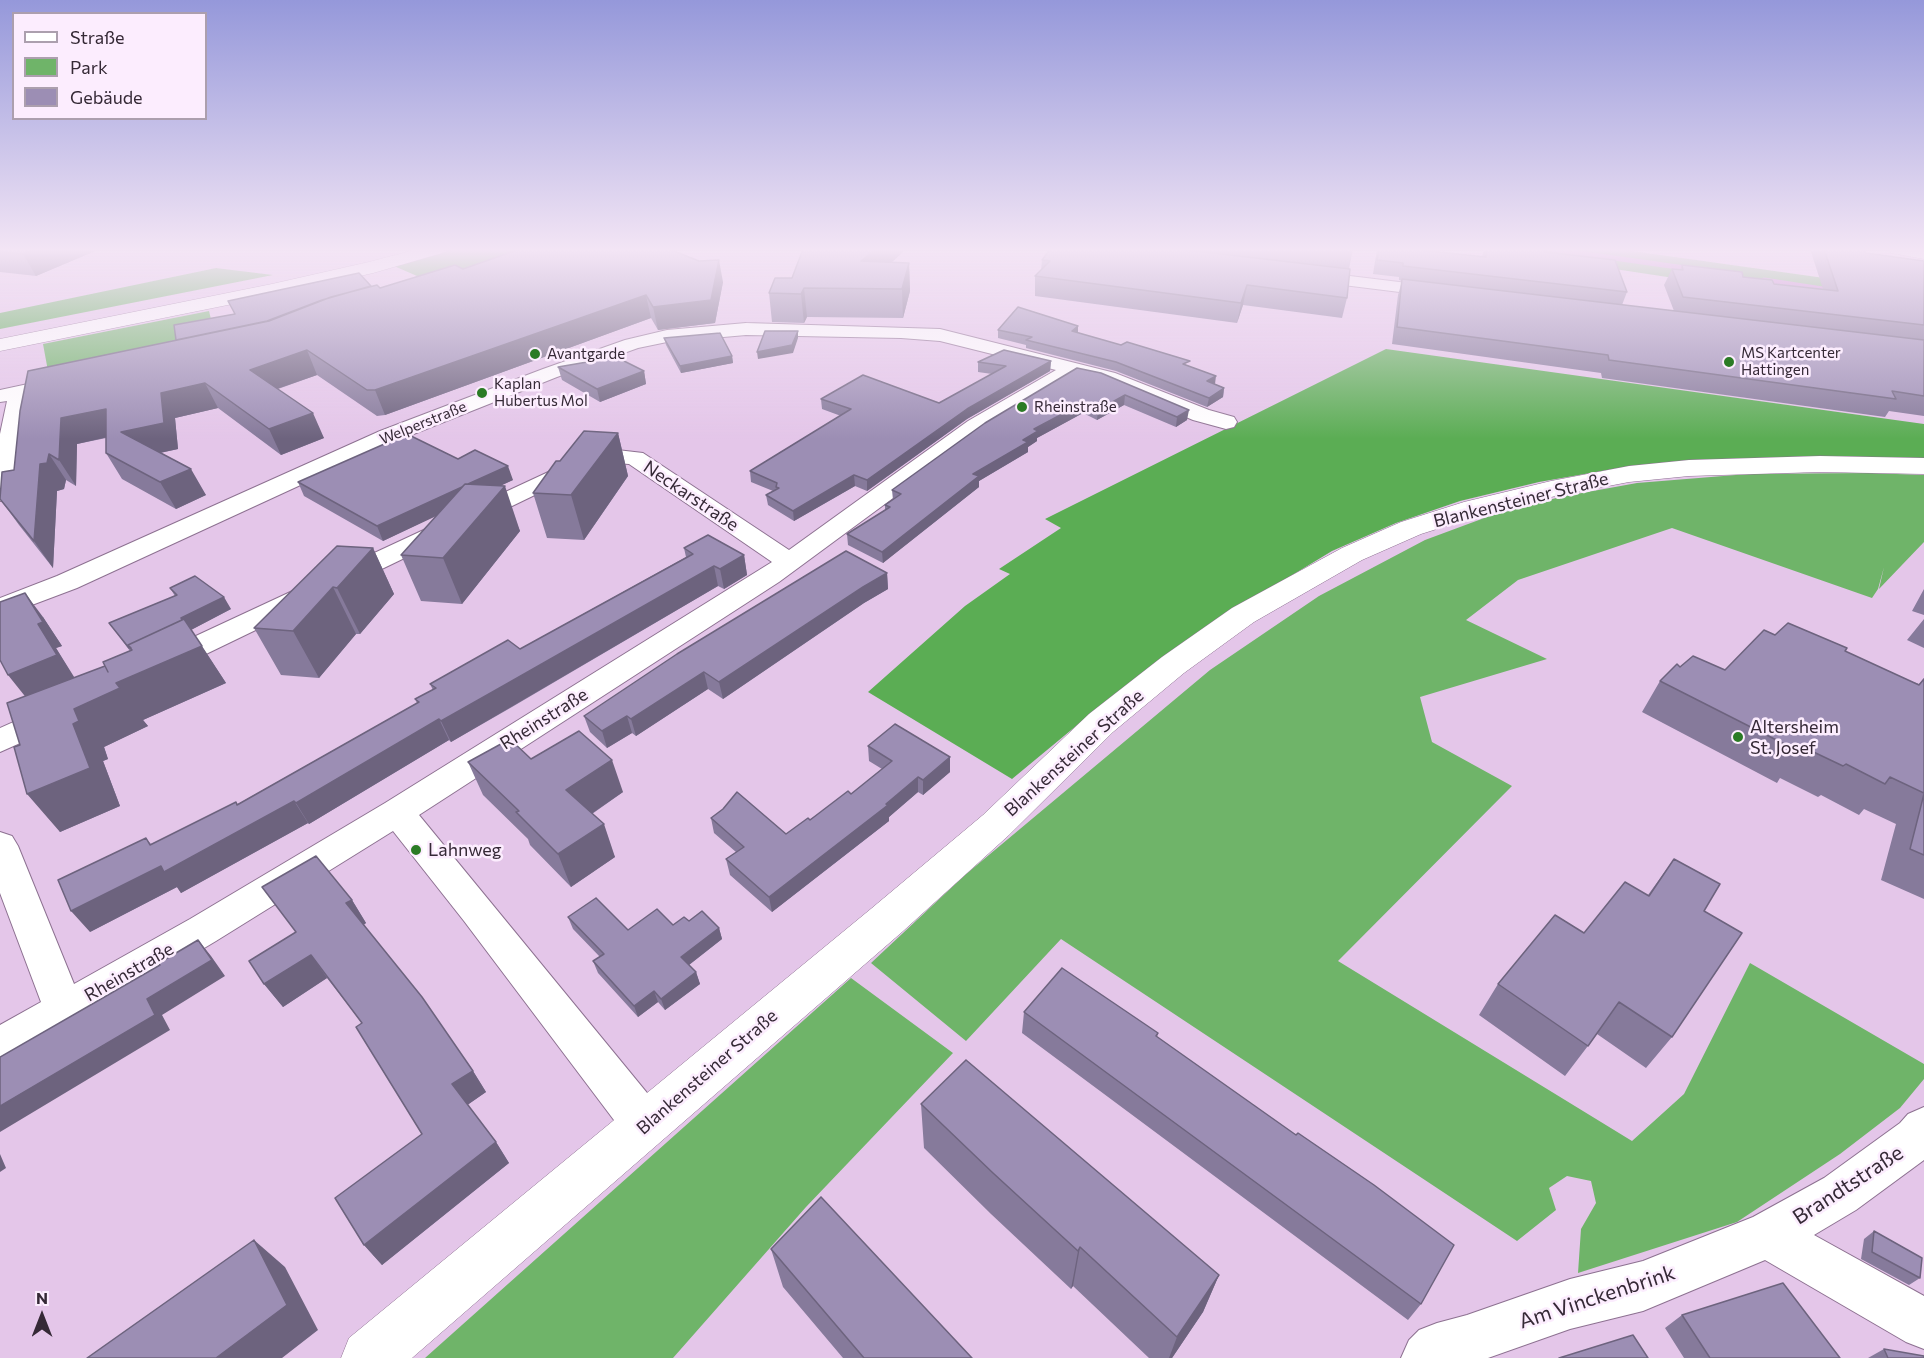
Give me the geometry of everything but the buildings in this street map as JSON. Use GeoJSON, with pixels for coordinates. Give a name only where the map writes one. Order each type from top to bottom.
{"type":"FeatureCollection","features":[{"type":"Feature","properties":{"kind":"main road"},"geometry":{"type":"LineString","coordinates":[[0,336],[118,312]]}},
{"type":"Feature","properties":{"kind":"main road"},"geometry":{"type":"LineString","coordinates":[[0,345],[161,312]]}},
{"type":"Feature","properties":{"kind":"main road","name":"Blankensteiner Straße"},"geometry":{"type":"LineString","coordinates":[[369,1358],[996,825],[1101,723],[1243,615],[1352,554],[1411,528],[1474,508],[1629,474],[1750,465],[1924,466]]}},
{"type":"Feature","properties":{"kind":"street","name":"Welperstraße"},"geometry":{"type":"LineString","coordinates":[[0,608],[67,582],[388,436],[632,344],[687,333],[739,330],[901,332],[940,336],[1073,368]]}},
{"type":"Feature","properties":{"kind":"street"},"geometry":{"type":"LineString","coordinates":[[1073,368],[1108,377],[1201,415],[1226,422]]}},
{"type":"Feature","properties":{"kind":"street","name":"Rheinstraße"},"geometry":{"type":"LineString","coordinates":[[0,1047],[397,813],[789,562],[976,426],[1073,368]]}},
{"type":"Feature","properties":{"kind":"street"},"geometry":{"type":"LineString","coordinates":[[0,494],[9,394],[84,378]]}},
{"type":"Feature","properties":{"kind":"street","name":"Neckarstraße"},"geometry":{"type":"LineString","coordinates":[[146,671],[600,456],[622,455],[635,458],[789,562]]}},
{"type":"Feature","properties":{"kind":"street"},"geometry":{"type":"LineString","coordinates":[[0,741],[73,706]]}},
{"type":"Feature","properties":{"kind":"street"},"geometry":{"type":"LineString","coordinates":[[397,813],[484,919],[645,1125]]}},
{"type":"Feature","properties":{"kind":"street"},"geometry":{"type":"LineString","coordinates":[[0,846],[64,1010]]}},
{"type":"Feature","properties":{"kind":"street","name":"Brandtstraße"},"geometry":{"type":"LineString","coordinates":[[1768,1235],[1840,1194],[1916,1139],[1924,1129]]}},
{"type":"Feature","properties":{"kind":"street"},"geometry":{"type":"LineString","coordinates":[[1768,1235],[1924,1324]]}},
{"type":"Feature","properties":{"kind":"street","name":"Am Vinckenbrink"},"geometry":{"type":"LineString","coordinates":[[1427,1358],[1437,1348],[1467,1340],[1570,1304],[1643,1286],[1768,1235]]}},
{"type":"Feature","properties":{"kind":"green space"},"geometry":{"type":"Polygon","coordinates":[[[3,312],[84,312],[0,329],[0,313],[3,312]]]}},
{"type":"Feature","properties":{"kind":"green space"},"geometry":{"type":"Polygon","coordinates":[[[209,312],[218,348],[50,382],[43,344],[209,312]]]}},
{"type":"Feature","properties":{"kind":"green space"},"geometry":{"type":"Polygon","coordinates":[[[1900,312],[1924,312],[1924,316],[1900,312]]]}},
{"type":"Feature","properties":{"kind":"green space"},"geometry":{"type":"Polygon","coordinates":[[[1386,349],[1924,424],[1924,461],[1619,468],[1539,482],[1460,501],[1396,523],[1332,551],[1200,631],[1099,707],[1012,779],[868,692],[965,606],[1010,574],[999,569],[1061,528],[1045,519],[1386,349]]]}},
{"type":"Feature","properties":{"kind":"green space"},"geometry":{"type":"Polygon","coordinates":[[[1748,474],[1924,475],[1924,542],[1879,589],[1884,567],[1878,589],[1872,598],[1672,528],[1518,580],[1466,620],[1547,659],[1420,697],[1432,742],[1512,786],[1338,961],[1632,1141],[1684,1094],[1750,963],[1924,1064],[1924,1079],[1900,1108],[1840,1154],[1737,1222],[1578,1273],[1581,1229],[1596,1203],[1591,1181],[1567,1176],[1549,1188],[1556,1210],[1517,1241],[1061,939],[966,1041],[871,963],[965,875],[1210,670],[1319,596],[1425,540],[1487,517],[1560,497],[1637,483],[1748,474]]]}},
{"type":"Feature","properties":{"kind":"green space"},"geometry":{"type":"Polygon","coordinates":[[[851,978],[953,1053],[806,1207],[673,1358],[425,1358],[851,978]]]}},
{"type":"Feature","properties":{"kind":"place","name":"Avantgarde"},"geometry":{"type":"Point","coordinates":[535,354]}},
{"type":"Feature","properties":{"kind":"place","name":"MS Kartcenter Hattingen"},"geometry":{"type":"Point","coordinates":[1729,362]}},
{"type":"Feature","properties":{"kind":"place","name":"Kaplan Hubertus Mol"},"geometry":{"type":"Point","coordinates":[482,393]}},
{"type":"Feature","properties":{"kind":"place","name":"Rheinstraße"},"geometry":{"type":"Point","coordinates":[1022,407]}},
{"type":"Feature","properties":{"kind":"place","name":"Altersheim St. Josef"},"geometry":{"type":"Point","coordinates":[1738,737]}},
{"type":"Feature","properties":{"kind":"place","name":"Lahnweg"},"geometry":{"type":"Point","coordinates":[416,850]}}]}
